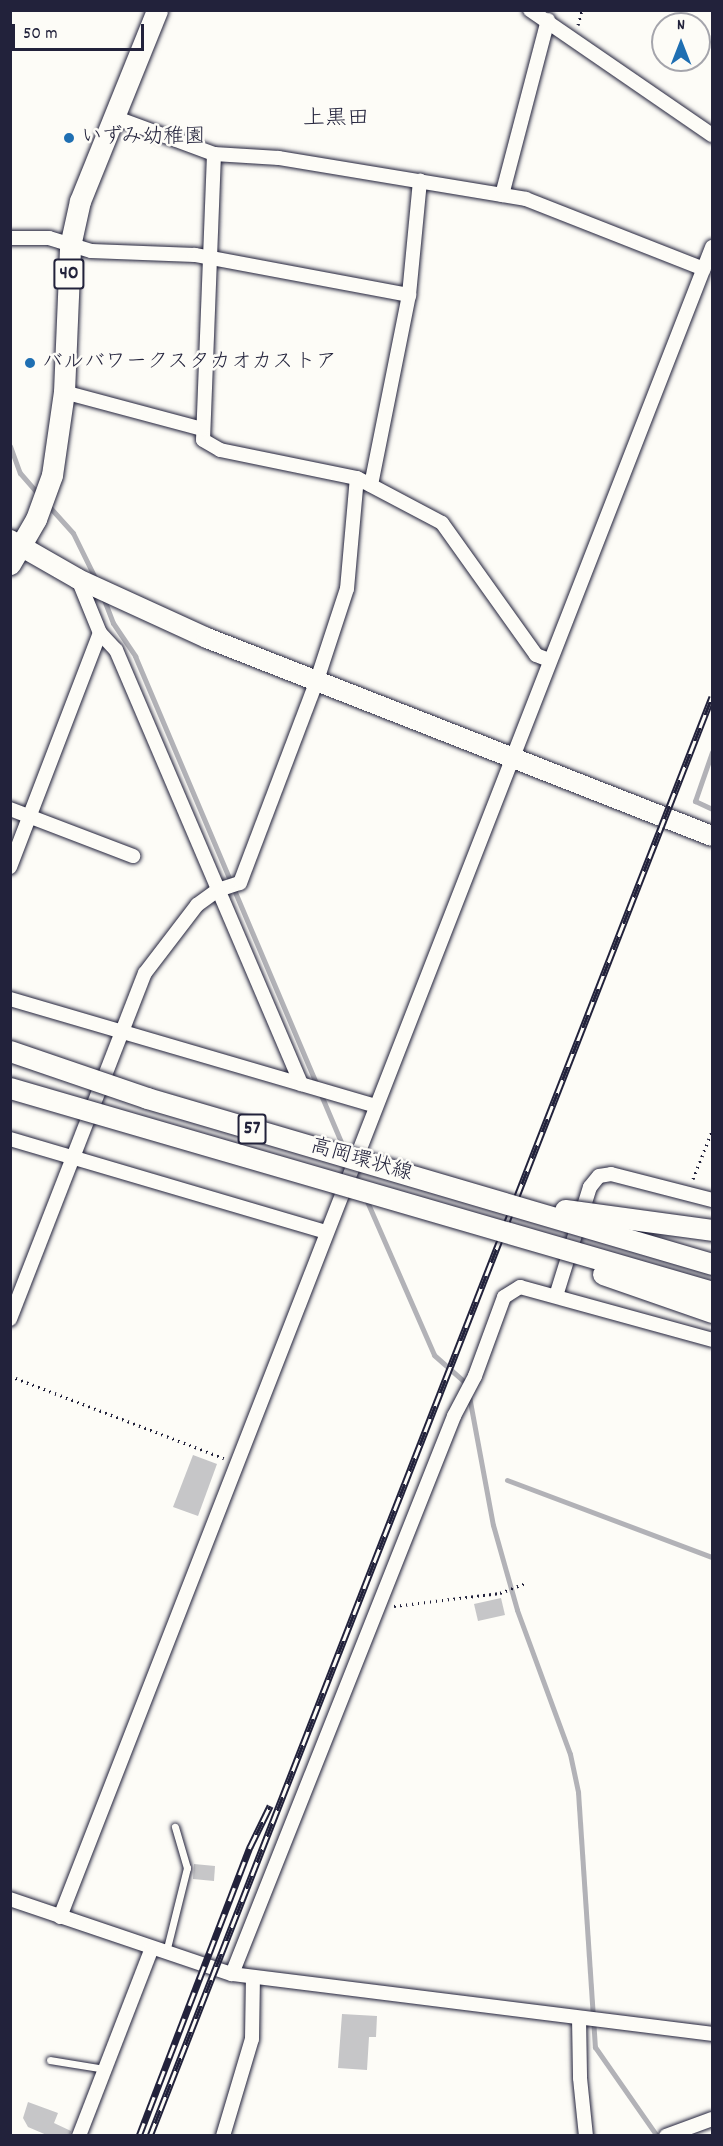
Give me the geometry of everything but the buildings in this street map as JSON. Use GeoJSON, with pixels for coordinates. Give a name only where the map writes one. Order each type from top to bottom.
{"type":"FeatureCollection","features":[{"type":"Feature","properties":{"kind":"main road","name":"40"},"geometry":{"type":"LineString","coordinates":[[14,550],[52,475],[63,392],[70,246],[80,201],[157,10]]}},
{"type":"Feature","properties":{"kind":"main road","name":"高岡環状線"},"geometry":{"type":"LineString","coordinates":[[10,1051],[147,1098],[712,1264]]}},
{"type":"Feature","properties":{"kind":"main road","name":"高岡環状線"},"geometry":{"type":"LineString","coordinates":[[10,1088],[375,1196],[712,1292]]}},
{"type":"Feature","properties":{"kind":"main road","name":"57"},"geometry":{"type":"LineString","coordinates":[[375,1196],[712,1312]]}},
{"type":"Feature","properties":{"kind":"main road","name":"57"},"geometry":{"type":"LineString","coordinates":[[496,1201],[712,1230]]}},
{"type":"Feature","properties":{"kind":"street"},"geometry":{"type":"LineString","coordinates":[[530,10],[548,20],[712,135]]}},
{"type":"Feature","properties":{"kind":"street"},"geometry":{"type":"LineString","coordinates":[[502,195],[548,20]]}},
{"type":"Feature","properties":{"kind":"street"},"geometry":{"type":"LineString","coordinates":[[114,117],[214,154],[279,158],[526,199],[704,269]]}},
{"type":"Feature","properties":{"kind":"street"},"geometry":{"type":"LineString","coordinates":[[214,154],[202,440],[220,450],[357,478],[442,522],[536,655],[549,660]]}},
{"type":"Feature","properties":{"kind":"street"},"geometry":{"type":"LineString","coordinates":[[371,485],[409,295],[420,181]]}},
{"type":"Feature","properties":{"kind":"street"},"geometry":{"type":"LineString","coordinates":[[10,238],[49,238],[91,251],[210,259],[409,295]]}},
{"type":"Feature","properties":{"kind":"street"},"geometry":{"type":"LineString","coordinates":[[60,1917],[712,247]]}},
{"type":"Feature","properties":{"kind":"street"},"geometry":{"type":"LineString","coordinates":[[63,392],[202,429]]}},
{"type":"Feature","properties":{"kind":"street"},"geometry":{"type":"LineString","coordinates":[[10,1319],[145,973],[197,905],[221,889],[240,883],[317,680],[347,589],[357,478]]}},
{"type":"Feature","properties":{"kind":"street"},"geometry":{"type":"LineString","coordinates":[[14,550],[126,602],[712,836]]}},
{"type":"Feature","properties":{"kind":"street"},"geometry":{"type":"LineString","coordinates":[[85,582],[100,633],[116,650],[221,889],[301,1084]]}},
{"type":"Feature","properties":{"kind":"street"},"geometry":{"type":"LineString","coordinates":[[10,867],[100,633]]}},
{"type":"Feature","properties":{"kind":"street"},"geometry":{"type":"LineString","coordinates":[[10,809],[133,856]]}},
{"type":"Feature","properties":{"kind":"street"},"geometry":{"type":"LineString","coordinates":[[10,999],[376,1106]]}},
{"type":"Feature","properties":{"kind":"street"},"geometry":{"type":"LineString","coordinates":[[10,1139],[72,1160],[326,1232]]}},
{"type":"Feature","properties":{"kind":"street"},"geometry":{"type":"LineString","coordinates":[[556,1296],[590,1187],[599,1176],[611,1174],[712,1200]]}},
{"type":"Feature","properties":{"kind":"street"},"geometry":{"type":"LineString","coordinates":[[232,1974],[454,1416],[475,1376],[504,1297],[520,1287],[712,1340]]}},
{"type":"Feature","properties":{"kind":"street"},"geometry":{"type":"LineString","coordinates":[[10,1899],[151,1950],[232,1974],[712,2034]]}},
{"type":"Feature","properties":{"kind":"street"},"geometry":{"type":"LineString","coordinates":[[79,2136],[151,1950]]}},
{"type":"Feature","properties":{"kind":"street"},"geometry":{"type":"LineString","coordinates":[[223,2136],[252,2039],[253,1978]]}},
{"type":"Feature","properties":{"kind":"street"},"geometry":{"type":"LineString","coordinates":[[579,2018],[579,2078],[586,2136]]}},
{"type":"Feature","properties":{"kind":"street"},"geometry":{"type":"LineString","coordinates":[[666,2136],[712,2119]]}},
{"type":"Feature","properties":{"kind":"lane"},"geometry":{"type":"LineString","coordinates":[[166,1954],[187,1868],[175,1827]]}},
{"type":"Feature","properties":{"kind":"lane"},"geometry":{"type":"LineString","coordinates":[[50,2060],[105,2069]]}},
{"type":"Feature","properties":{"kind":"path"},"geometry":{"type":"LineString","coordinates":[[688,1193],[712,1131]]}},
{"type":"Feature","properties":{"kind":"path"},"geometry":{"type":"LineString","coordinates":[[10,1376],[238,1463]]}},
{"type":"Feature","properties":{"kind":"path"},"geometry":{"type":"LineString","coordinates":[[377,1608],[500,1593],[524,1584]]}},
{"type":"Feature","properties":{"kind":"waterway"},"geometry":{"type":"LineString","coordinates":[[10,446],[20,473],[38,494]]}},
{"type":"Feature","properties":{"kind":"waterway"},"geometry":{"type":"LineString","coordinates":[[46,503],[73,533],[96,580]]}},
{"type":"Feature","properties":{"kind":"waterway"},"geometry":{"type":"LineString","coordinates":[[103,597],[113,623],[135,656],[344,1149]]}},
{"type":"Feature","properties":{"kind":"waterway"},"geometry":{"type":"LineString","coordinates":[[712,752],[695,801],[712,809]]}},
{"type":"Feature","properties":{"kind":"waterway"},"geometry":{"type":"LineString","coordinates":[[366,1199],[434,1355],[467,1384]]}},
{"type":"Feature","properties":{"kind":"waterway"},"geometry":{"type":"LineString","coordinates":[[469,1396],[493,1525],[517,1610],[570,1754],[578,1792],[595,2047],[657,2136]]}},
{"type":"Feature","properties":{"kind":"waterway"},"geometry":{"type":"LineString","coordinates":[[507,1480],[712,1557]]}},
{"type":"Feature","properties":{"kind":"railway"},"geometry":{"type":"LineString","coordinates":[[150,2136],[712,697]]}},
{"type":"Feature","properties":{"kind":"railway"},"geometry":{"type":"LineString","coordinates":[[139,2136],[250,1847],[270,1806]]}},
{"type":"Feature","properties":{"kind":"place","name":"いずみ幼稚園"},"geometry":{"type":"Point","coordinates":[69,138]}},
{"type":"Feature","properties":{"kind":"place","name":"バルバワークスタカオカストア"},"geometry":{"type":"Point","coordinates":[30,363]}},
{"type":"Feature","properties":{"kind":"district","name":"上黒田"},"geometry":{"type":"Point","coordinates":[336,120]}}]}
